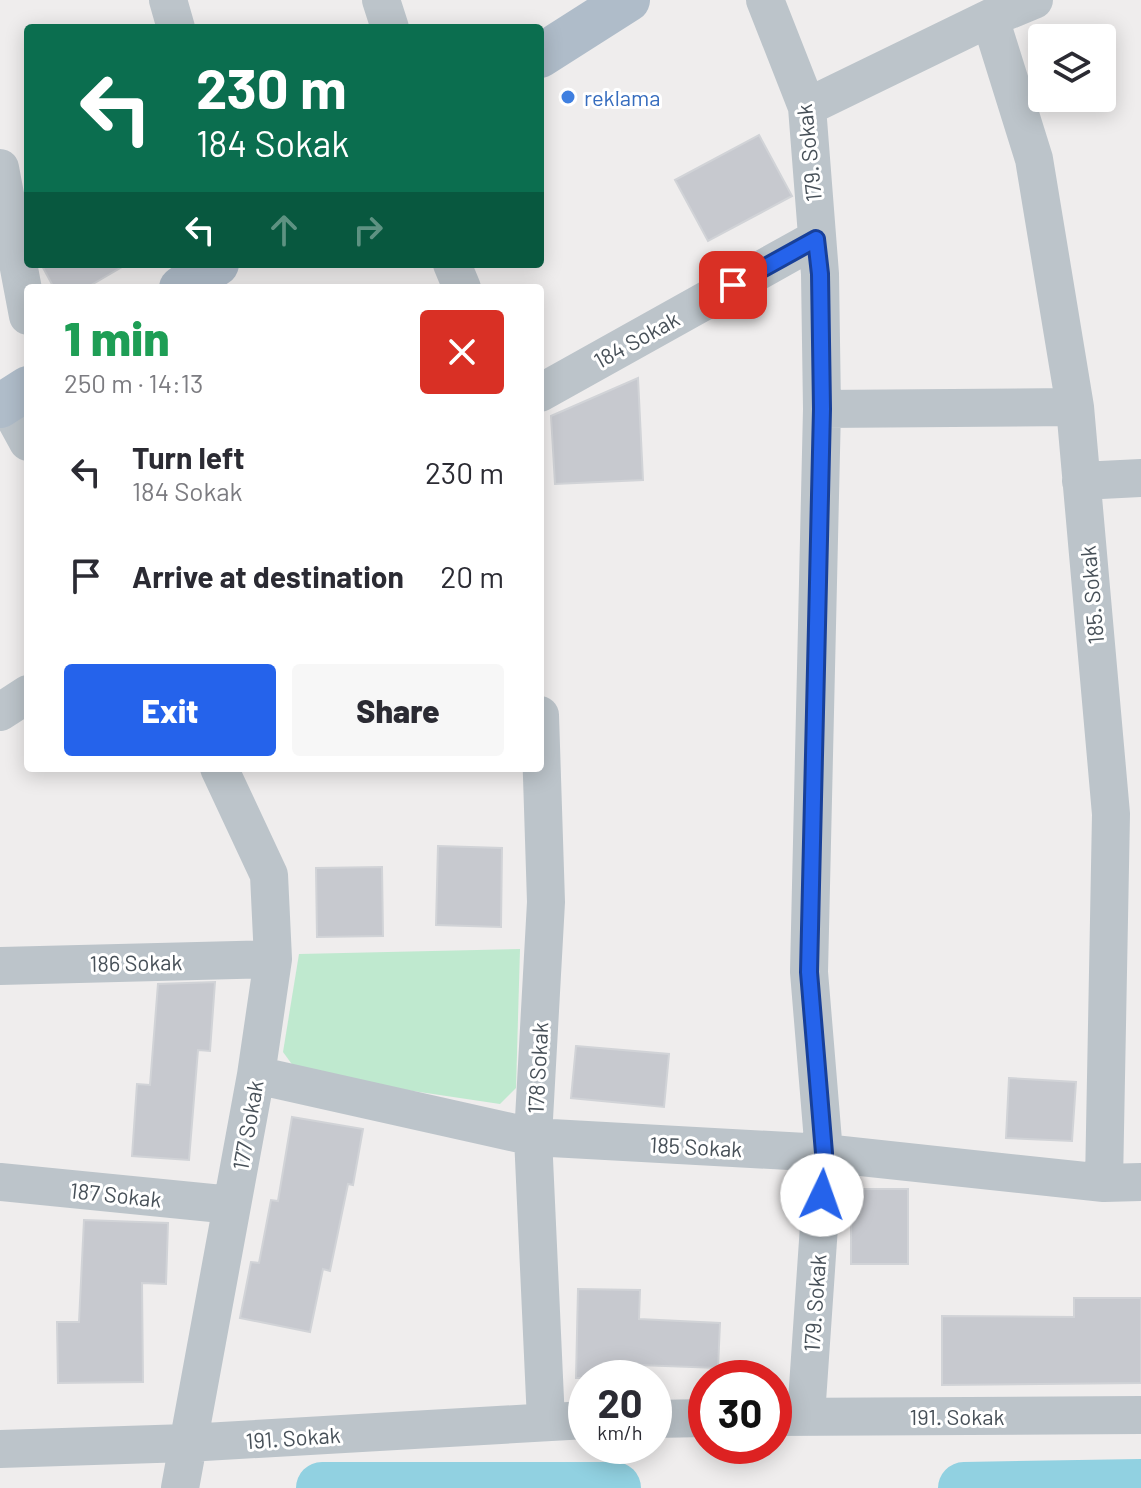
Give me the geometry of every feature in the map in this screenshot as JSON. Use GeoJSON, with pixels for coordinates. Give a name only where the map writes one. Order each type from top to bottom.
{"type":"FeatureCollection","features":[{"type":"Feature","properties":{"kind":"main road"},"geometry":{"type":"LineString","coordinates":[[544,53],[628,0]]}},
{"type":"Feature","properties":{"kind":"main road"},"geometry":{"type":"LineString","coordinates":[[187,284],[211,268]]}},
{"type":"Feature","properties":{"kind":"street"},"geometry":{"type":"LineString","coordinates":[[168,0],[175,24]]}},
{"type":"Feature","properties":{"kind":"street"},"geometry":{"type":"LineString","coordinates":[[381,0],[389,24]]}},
{"type":"Feature","properties":{"kind":"street","name":"179. Sokak"},"geometry":{"type":"LineString","coordinates":[[765,0],[807,107],[820,274],[822,409],[809,972],[824,1153],[792,1401]]}},
{"type":"Feature","properties":{"kind":"street"},"geometry":{"type":"LineString","coordinates":[[807,107],[990,18],[1034,0]]}},
{"type":"Feature","properties":{"kind":"street","name":"185. Sokak"},"geometry":{"type":"LineString","coordinates":[[990,18],[1034,159],[1075,407],[1081,481],[1126,815],[1104,1183]]}},
{"type":"Feature","properties":{"kind":"street"},"geometry":{"type":"LineString","coordinates":[[0,168],[24,295]]}},
{"type":"Feature","properties":{"kind":"street","name":"184 Sokak"},"geometry":{"type":"LineString","coordinates":[[544,391],[816,239]]}},
{"type":"Feature","properties":{"kind":"street"},"geometry":{"type":"LineString","coordinates":[[11,399],[24,432]]}},
{"type":"Feature","properties":{"kind":"street"},"geometry":{"type":"LineString","coordinates":[[822,409],[1075,407]]}},
{"type":"Feature","properties":{"kind":"street"},"geometry":{"type":"LineString","coordinates":[[1081,481],[1141,478]]}},
{"type":"Feature","properties":{"kind":"street"},"geometry":{"type":"LineString","coordinates":[[0,712],[24,697]]}},
{"type":"Feature","properties":{"kind":"street","name":"177 Sokak"},"geometry":{"type":"LineString","coordinates":[[183,1468],[256,1075],[273,959],[269,875],[221,772]]}},
{"type":"Feature","properties":{"kind":"street","name":"178 Sokak"},"geometry":{"type":"LineString","coordinates":[[542,772],[546,902],[533,1137],[546,1421]]}},
{"type":"Feature","properties":{"kind":"street","name":"186 Sokak"},"geometry":{"type":"LineString","coordinates":[[0,966],[273,959]]}},
{"type":"Feature","properties":{"kind":"street","name":"185 Sokak"},"geometry":{"type":"LineString","coordinates":[[256,1075],[533,1137],[824,1153],[1104,1183],[1141,1182]]}},
{"type":"Feature","properties":{"kind":"street","name":"187 Sokak"},"geometry":{"type":"LineString","coordinates":[[0,1182],[232,1205]]}},
{"type":"Feature","properties":{"kind":"street","name":"191. Sokak"},"geometry":{"type":"LineString","coordinates":[[792,1416],[1141,1415]]}},
{"type":"Feature","properties":{"kind":"street","name":"191. Sokak"},"geometry":{"type":"LineString","coordinates":[[0,1449],[183,1468],[568,1420]]}},
{"type":"Feature","properties":{"kind":"green space"},"geometry":{"type":"Polygon","coordinates":[[[520,949],[516,1088],[500,1104],[299,1074],[283,1052],[299,954],[520,949]]]}},
{"type":"Feature","properties":{"kind":"building"},"geometry":{"type":"Polygon","coordinates":[[[759,135],[792,196],[708,241],[675,180],[759,135]]]}},
{"type":"Feature","properties":{"kind":"building"},"geometry":{"type":"Polygon","coordinates":[[[43,268],[120,268],[93,284],[52,284],[43,268]]]}},
{"type":"Feature","properties":{"kind":"building"},"geometry":{"type":"Polygon","coordinates":[[[638,378],[643,480],[555,484],[551,416],[638,378]]]}},
{"type":"Feature","properties":{"kind":"building"},"geometry":{"type":"Polygon","coordinates":[[[438,846],[502,848],[501,927],[436,925],[438,846]]]}},
{"type":"Feature","properties":{"kind":"building"},"geometry":{"type":"Polygon","coordinates":[[[382,867],[383,936],[317,937],[316,868],[382,867]]]}},
{"type":"Feature","properties":{"kind":"building"},"geometry":{"type":"Polygon","coordinates":[[[215,982],[210,1051],[198,1050],[189,1160],[132,1156],[137,1084],[150,1085],[158,984],[215,982]]]}},
{"type":"Feature","properties":{"kind":"building"},"geometry":{"type":"Polygon","coordinates":[[[576,1046],[669,1054],[664,1107],[571,1098],[576,1046]]]}},
{"type":"Feature","properties":{"kind":"building"},"geometry":{"type":"Polygon","coordinates":[[[1009,1078],[1076,1082],[1072,1141],[1006,1138],[1009,1078]]]}},
{"type":"Feature","properties":{"kind":"building"},"geometry":{"type":"Polygon","coordinates":[[[292,1117],[363,1129],[353,1185],[348,1184],[330,1271],[323,1269],[310,1332],[240,1318],[251,1262],[259,1263],[271,1200],[278,1201],[292,1117]]]}},
{"type":"Feature","properties":{"kind":"building"},"geometry":{"type":"Polygon","coordinates":[[[851,1189],[908,1189],[908,1264],[851,1264],[851,1189]]]}},
{"type":"Feature","properties":{"kind":"building"},"geometry":{"type":"Polygon","coordinates":[[[84,1220],[168,1223],[166,1284],[142,1283],[143,1382],[58,1383],[57,1322],[79,1322],[84,1220]]]}},
{"type":"Feature","properties":{"kind":"building"},"geometry":{"type":"Polygon","coordinates":[[[578,1289],[640,1290],[639,1319],[720,1323],[718,1360],[688,1360],[688,1367],[672,1366],[672,1360],[576,1360],[578,1289]]]}},
{"type":"Feature","properties":{"kind":"building"},"geometry":{"type":"Polygon","coordinates":[[[1074,1298],[1141,1298],[1141,1383],[942,1385],[942,1316],[1074,1317],[1074,1298]]]}},
{"type":"Feature","properties":{"kind":"waterway"},"geometry":{"type":"LineString","coordinates":[[964,1488],[1141,1485]]}},
{"type":"Feature","properties":{"kind":"waterway"},"geometry":{"type":"LineString","coordinates":[[322,1488],[615,1488]]}},
{"type":"Feature","properties":{"kind":"place","name":"reklama"},"geometry":{"type":"Point","coordinates":[568,97]}},
{"type":"Feature","properties":{"kind":"route"},"geometry":{"type":"LineString","coordinates":[[733,285],[816,239],[820,274],[822,409],[809,972],[824,1153],[822,1195]]}}]}
